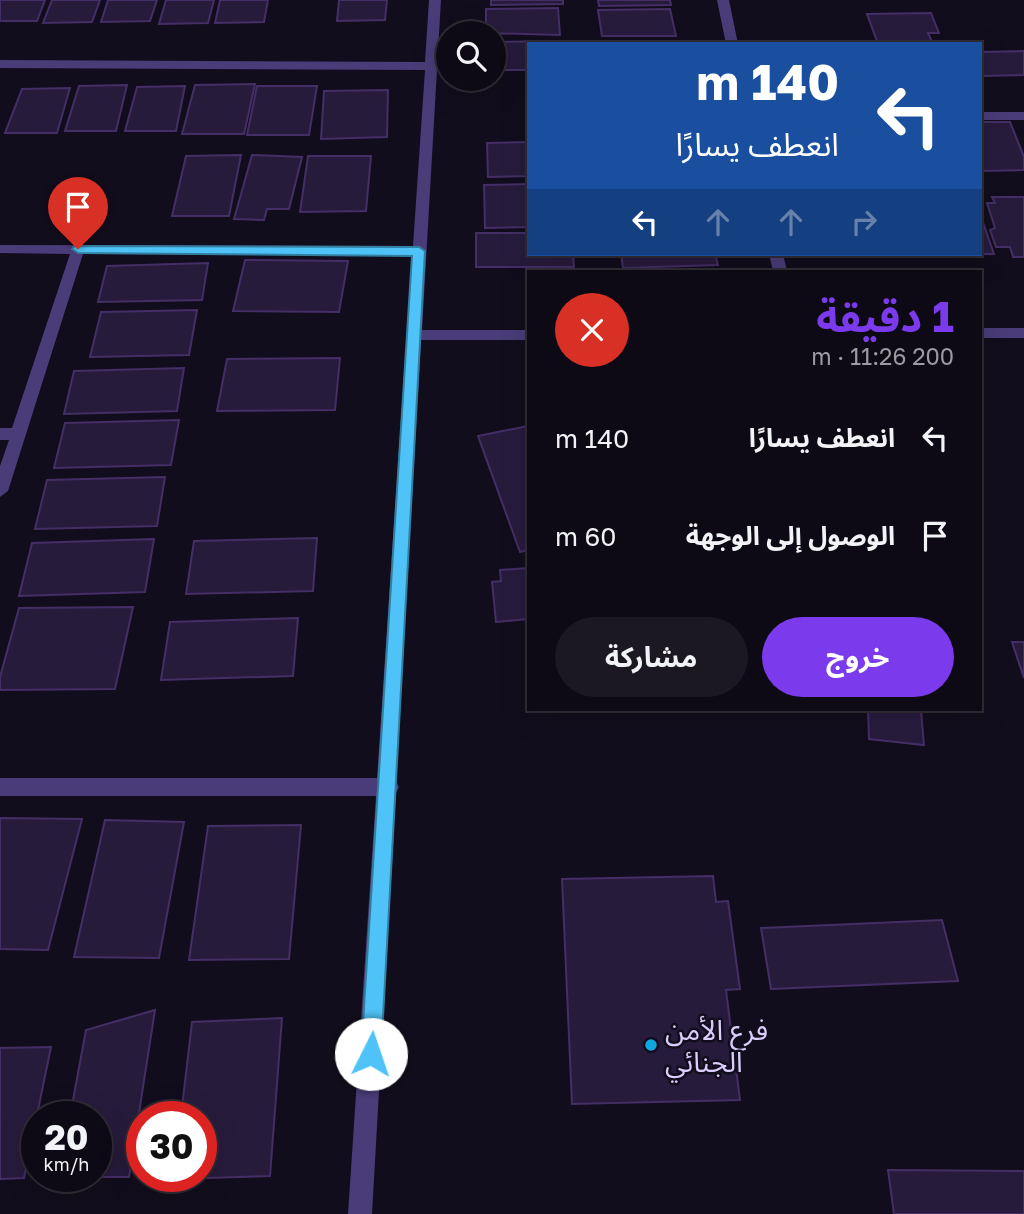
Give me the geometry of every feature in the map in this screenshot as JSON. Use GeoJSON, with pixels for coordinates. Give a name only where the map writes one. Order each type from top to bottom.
{"type":"FeatureCollection","features":[{"type":"Feature","properties":{"kind":"street"},"geometry":{"type":"LineString","coordinates":[[360,1214],[389,787],[435,0]]}},
{"type":"Feature","properties":{"kind":"street"},"geometry":{"type":"LineString","coordinates":[[723,0],[732,42]]}},
{"type":"Feature","properties":{"kind":"street"},"geometry":{"type":"LineString","coordinates":[[0,64],[431,66]]}},
{"type":"Feature","properties":{"kind":"street"},"geometry":{"type":"LineString","coordinates":[[982,116],[1024,116]]}},
{"type":"Feature","properties":{"kind":"street"},"geometry":{"type":"LineString","coordinates":[[0,249],[419,251]]}},
{"type":"Feature","properties":{"kind":"street"},"geometry":{"type":"LineString","coordinates":[[0,491],[78,249]]}},
{"type":"Feature","properties":{"kind":"street"},"geometry":{"type":"LineString","coordinates":[[982,334],[1024,333]]}},
{"type":"Feature","properties":{"kind":"street"},"geometry":{"type":"LineString","coordinates":[[414,335],[527,335]]}},
{"type":"Feature","properties":{"kind":"street"},"geometry":{"type":"LineString","coordinates":[[0,434],[18,434]]}},
{"type":"Feature","properties":{"kind":"street"},"geometry":{"type":"LineString","coordinates":[[0,787],[389,787]]}},
{"type":"Feature","properties":{"kind":"building"},"geometry":{"type":"Polygon","coordinates":[[[0,0],[45,0],[37,21],[0,21],[0,0]]]}},
{"type":"Feature","properties":{"kind":"building"},"geometry":{"type":"Polygon","coordinates":[[[52,0],[100,0],[92,22],[43,23],[52,0]]]}},
{"type":"Feature","properties":{"kind":"building"},"geometry":{"type":"Polygon","coordinates":[[[108,0],[157,0],[150,21],[101,22],[108,0]]]}},
{"type":"Feature","properties":{"kind":"building"},"geometry":{"type":"Polygon","coordinates":[[[166,0],[214,0],[208,23],[159,24],[166,0]]]}},
{"type":"Feature","properties":{"kind":"building"},"geometry":{"type":"Polygon","coordinates":[[[220,0],[268,0],[264,22],[215,23],[220,0]]]}},
{"type":"Feature","properties":{"kind":"building"},"geometry":{"type":"Polygon","coordinates":[[[339,0],[387,0],[385,20],[337,21],[339,0]]]}},
{"type":"Feature","properties":{"kind":"building"},"geometry":{"type":"Polygon","coordinates":[[[491,0],[563,0],[563,4],[491,5],[491,0]]]}},
{"type":"Feature","properties":{"kind":"building"},"geometry":{"type":"Polygon","coordinates":[[[598,0],[670,0],[671,5],[599,6],[598,0]]]}},
{"type":"Feature","properties":{"kind":"building"},"geometry":{"type":"Polygon","coordinates":[[[558,8],[560,35],[506,34],[506,21],[486,21],[486,9],[558,8]]]}},
{"type":"Feature","properties":{"kind":"building"},"geometry":{"type":"Polygon","coordinates":[[[670,9],[676,36],[602,36],[598,10],[670,9]]]}},
{"type":"Feature","properties":{"kind":"building"},"geometry":{"type":"Polygon","coordinates":[[[931,13],[939,33],[928,33],[932,42],[877,42],[867,14],[931,13]]]}},
{"type":"Feature","properties":{"kind":"building"},"geometry":{"type":"Polygon","coordinates":[[[557,41],[527,42],[527,70],[506,70],[506,42],[557,41]]]}},
{"type":"Feature","properties":{"kind":"building"},"geometry":{"type":"Polygon","coordinates":[[[1024,51],[1024,75],[982,76],[982,52],[1024,51]]]}},
{"type":"Feature","properties":{"kind":"building"},"geometry":{"type":"Polygon","coordinates":[[[255,84],[244,134],[182,134],[195,85],[255,84]]]}},
{"type":"Feature","properties":{"kind":"building"},"geometry":{"type":"Polygon","coordinates":[[[127,85],[116,131],[65,131],[79,86],[127,85]]]}},
{"type":"Feature","properties":{"kind":"building"},"geometry":{"type":"Polygon","coordinates":[[[185,86],[176,131],[125,131],[137,87],[185,86]]]}},
{"type":"Feature","properties":{"kind":"building"},"geometry":{"type":"Polygon","coordinates":[[[257,86],[317,86],[309,135],[247,135],[257,86]]]}},
{"type":"Feature","properties":{"kind":"building"},"geometry":{"type":"Polygon","coordinates":[[[70,88],[57,133],[5,133],[22,89],[70,88]]]}},
{"type":"Feature","properties":{"kind":"building"},"geometry":{"type":"Polygon","coordinates":[[[388,90],[387,137],[321,139],[324,91],[388,90]]]}},
{"type":"Feature","properties":{"kind":"building"},"geometry":{"type":"Polygon","coordinates":[[[982,122],[1010,122],[1024,157],[1024,170],[982,171],[982,122]]]}},
{"type":"Feature","properties":{"kind":"building"},"geometry":{"type":"Polygon","coordinates":[[[527,142],[527,176],[488,177],[487,143],[527,142]]]}},
{"type":"Feature","properties":{"kind":"building"},"geometry":{"type":"Polygon","coordinates":[[[241,155],[229,216],[172,216],[186,156],[241,155]]]}},
{"type":"Feature","properties":{"kind":"building"},"geometry":{"type":"Polygon","coordinates":[[[252,155],[302,157],[289,209],[267,209],[264,220],[234,219],[252,155]]]}},
{"type":"Feature","properties":{"kind":"building"},"geometry":{"type":"Polygon","coordinates":[[[308,156],[371,156],[366,211],[300,212],[308,156]]]}},
{"type":"Feature","properties":{"kind":"building"},"geometry":{"type":"Polygon","coordinates":[[[527,184],[527,227],[485,228],[484,185],[527,184]]]}},
{"type":"Feature","properties":{"kind":"building"},"geometry":{"type":"Polygon","coordinates":[[[992,197],[1024,197],[1024,257],[1013,257],[1010,247],[996,247],[990,230],[995,228],[987,203],[995,203],[992,197]]]}},
{"type":"Feature","properties":{"kind":"building"},"geometry":{"type":"Polygon","coordinates":[[[982,220],[994,254],[982,254],[982,220]]]}},
{"type":"Feature","properties":{"kind":"building"},"geometry":{"type":"Polygon","coordinates":[[[476,233],[527,233],[527,256],[573,256],[574,267],[476,267],[476,233]]]}},
{"type":"Feature","properties":{"kind":"building"},"geometry":{"type":"Polygon","coordinates":[[[621,256],[716,256],[718,265],[623,268],[621,256]]]}},
{"type":"Feature","properties":{"kind":"building"},"geometry":{"type":"Polygon","coordinates":[[[245,260],[348,261],[339,312],[233,311],[245,260]]]}},
{"type":"Feature","properties":{"kind":"building"},"geometry":{"type":"Polygon","coordinates":[[[208,263],[202,300],[98,302],[107,266],[208,263]]]}},
{"type":"Feature","properties":{"kind":"building"},"geometry":{"type":"Polygon","coordinates":[[[197,310],[189,355],[90,357],[101,312],[197,310]]]}},
{"type":"Feature","properties":{"kind":"building"},"geometry":{"type":"Polygon","coordinates":[[[340,358],[335,410],[217,411],[227,359],[340,358]]]}},
{"type":"Feature","properties":{"kind":"building"},"geometry":{"type":"Polygon","coordinates":[[[184,368],[177,411],[64,414],[74,371],[184,368]]]}},
{"type":"Feature","properties":{"kind":"building"},"geometry":{"type":"Polygon","coordinates":[[[179,420],[171,465],[54,468],[65,423],[179,420]]]}},
{"type":"Feature","properties":{"kind":"building"},"geometry":{"type":"Polygon","coordinates":[[[527,426],[527,550],[520,552],[478,436],[527,426]]]}},
{"type":"Feature","properties":{"kind":"building"},"geometry":{"type":"Polygon","coordinates":[[[165,477],[157,526],[35,529],[47,480],[165,477]]]}},
{"type":"Feature","properties":{"kind":"building"},"geometry":{"type":"Polygon","coordinates":[[[317,538],[313,591],[186,594],[194,541],[317,538]]]}},
{"type":"Feature","properties":{"kind":"building"},"geometry":{"type":"Polygon","coordinates":[[[154,539],[145,592],[19,596],[32,543],[154,539]]]}},
{"type":"Feature","properties":{"kind":"building"},"geometry":{"type":"Polygon","coordinates":[[[527,568],[527,619],[496,622],[492,582],[501,581],[500,570],[527,568]]]}},
{"type":"Feature","properties":{"kind":"building"},"geometry":{"type":"Polygon","coordinates":[[[133,607],[115,689],[0,690],[0,677],[19,608],[133,607]]]}},
{"type":"Feature","properties":{"kind":"building"},"geometry":{"type":"Polygon","coordinates":[[[298,618],[293,676],[161,680],[170,622],[298,618]]]}},
{"type":"Feature","properties":{"kind":"building"},"geometry":{"type":"Polygon","coordinates":[[[1012,642],[1024,642],[1024,678],[1012,642]]]}},
{"type":"Feature","properties":{"kind":"building"},"geometry":{"type":"Polygon","coordinates":[[[868,711],[921,711],[924,745],[869,739],[868,711]]]}},
{"type":"Feature","properties":{"kind":"building"},"geometry":{"type":"Polygon","coordinates":[[[0,818],[82,819],[48,950],[0,949],[0,818]]]}},
{"type":"Feature","properties":{"kind":"building"},"geometry":{"type":"Polygon","coordinates":[[[105,820],[184,822],[159,958],[74,957],[105,820]]]}},
{"type":"Feature","properties":{"kind":"building"},"geometry":{"type":"Polygon","coordinates":[[[301,825],[289,959],[189,960],[208,826],[301,825]]]}},
{"type":"Feature","properties":{"kind":"building","name":"فرع الأمن الجنائي"},"geometry":{"type":"Polygon","coordinates":[[[713,876],[716,902],[728,901],[740,989],[726,990],[740,1100],[572,1104],[562,879],[713,876]]]}},
{"type":"Feature","properties":{"kind":"building"},"geometry":{"type":"Polygon","coordinates":[[[942,920],[958,981],[771,989],[761,928],[942,920]]]}},
{"type":"Feature","properties":{"kind":"building"},"geometry":{"type":"Polygon","coordinates":[[[155,1010],[141,1101],[126,1101],[126,1177],[112,1177],[112,1101],[73,1101],[86,1030],[155,1010]]]}},
{"type":"Feature","properties":{"kind":"building"},"geometry":{"type":"Polygon","coordinates":[[[282,1018],[270,1176],[217,1178],[217,1101],[183,1101],[192,1022],[282,1018]]]}},
{"type":"Feature","properties":{"kind":"building"},"geometry":{"type":"Polygon","coordinates":[[[51,1047],[40,1101],[21,1101],[21,1178],[0,1179],[0,1048],[51,1047]]]}},
{"type":"Feature","properties":{"kind":"building"},"geometry":{"type":"Polygon","coordinates":[[[888,1170],[1024,1171],[1024,1214],[894,1214],[888,1170]]]}},
{"type":"Feature","properties":{"kind":"place","name":"فرع الأمن الجنائي"},"geometry":{"type":"Point","coordinates":[651,1045]}},
{"type":"Feature","properties":{"kind":"route"},"geometry":{"type":"LineString","coordinates":[[78,249],[419,251],[371,1054]]}}]}
